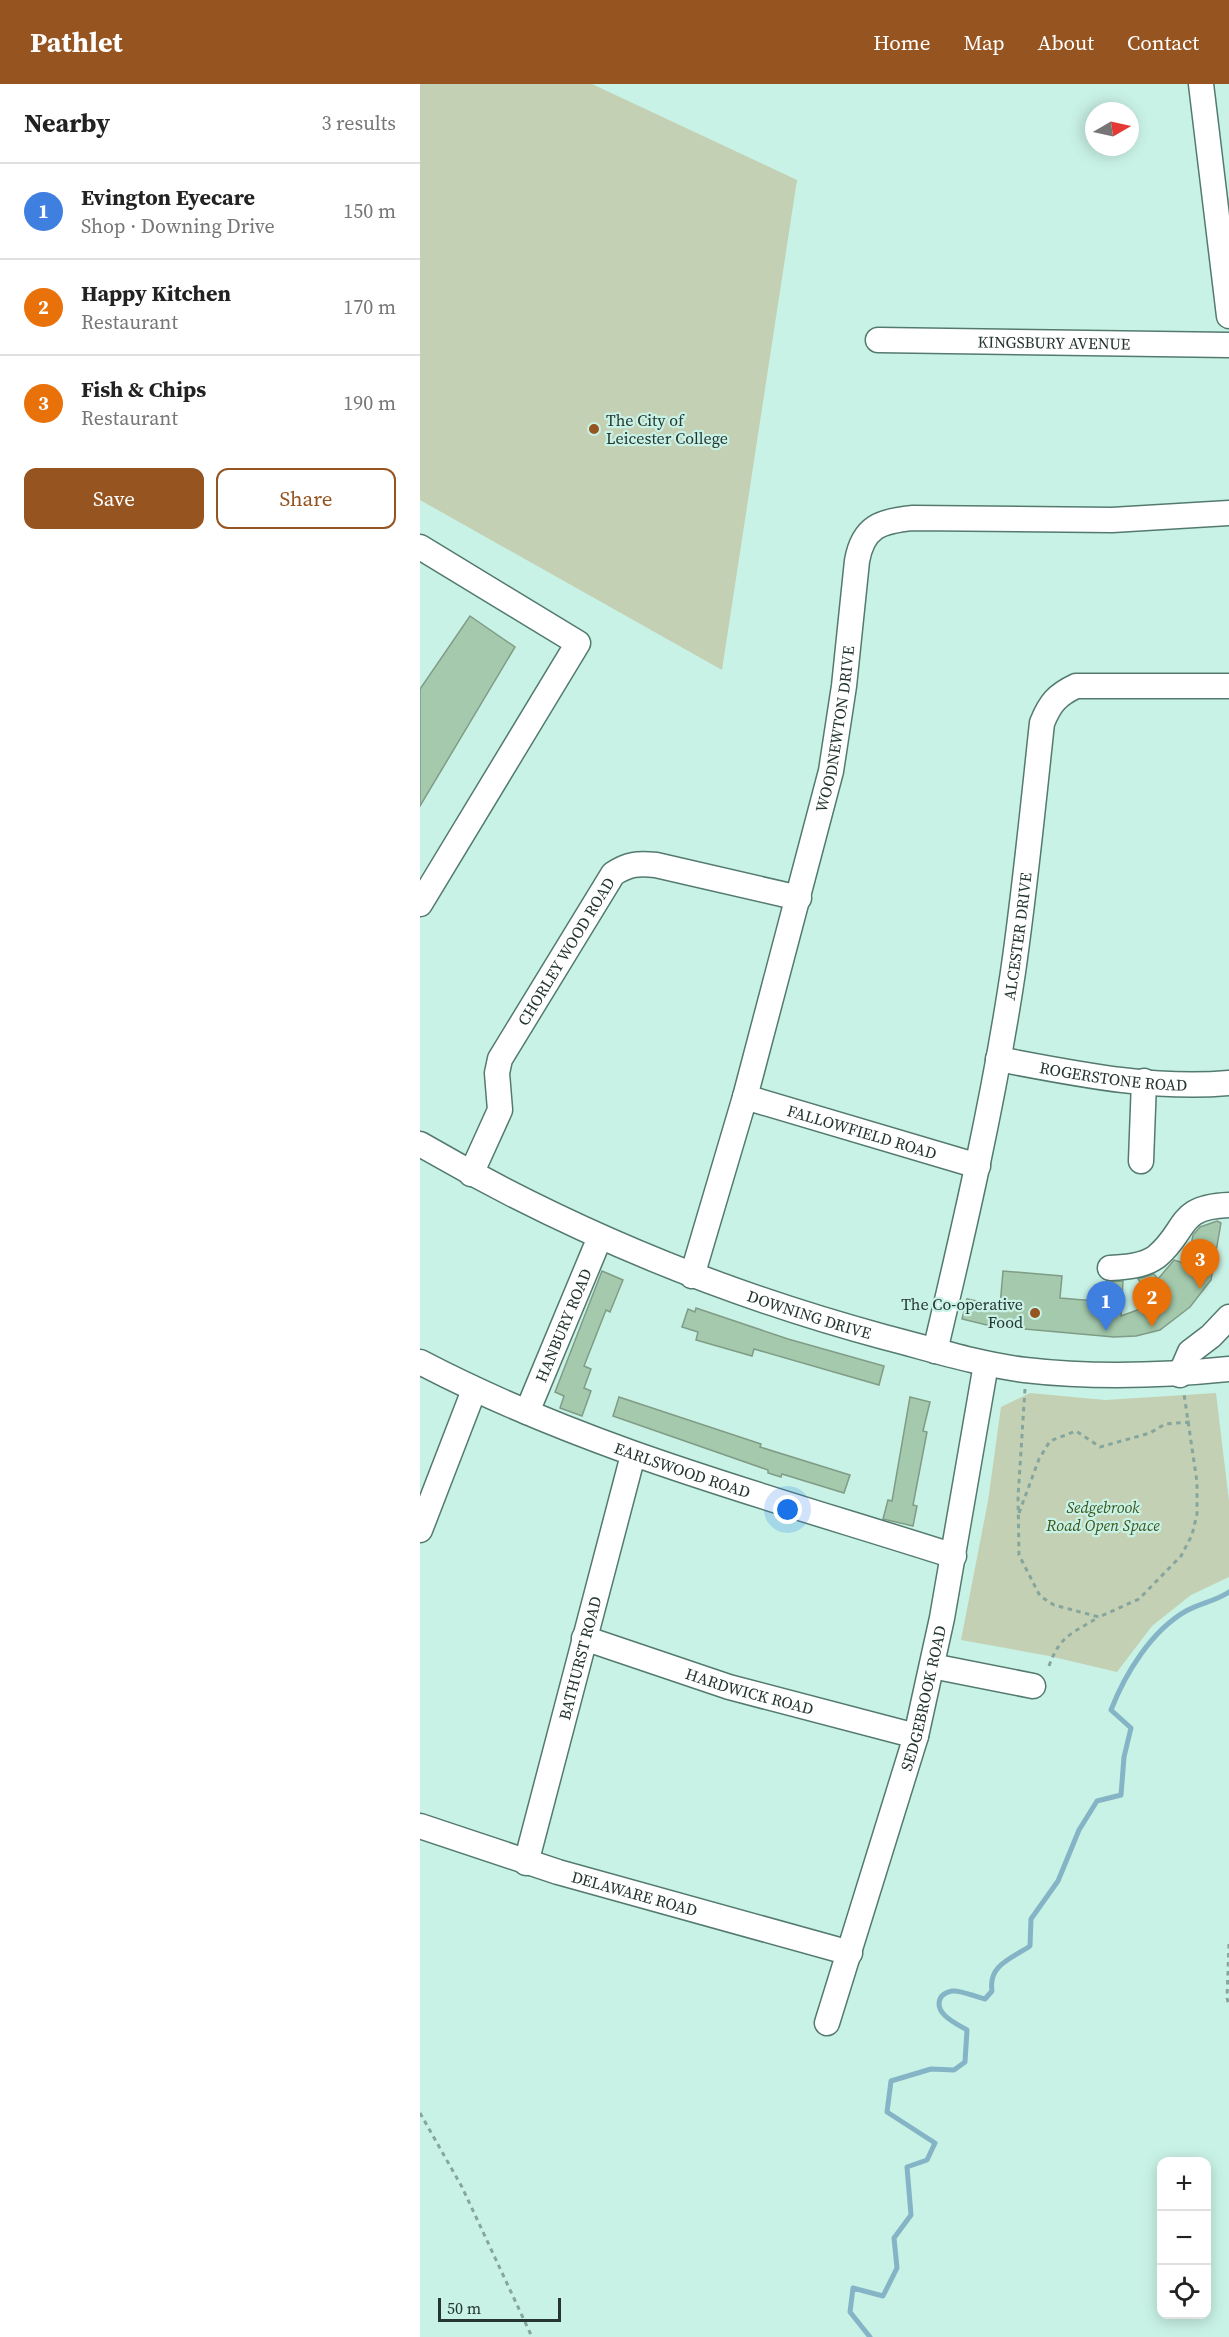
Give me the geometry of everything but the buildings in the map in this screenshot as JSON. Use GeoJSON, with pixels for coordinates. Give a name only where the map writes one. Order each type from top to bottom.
{"type":"FeatureCollection","features":[{"type":"Feature","properties":{"kind":"street"},"geometry":{"type":"LineString","coordinates":[[1201,84],[1229,316]]}},
{"type":"Feature","properties":{"kind":"street","name":"KINGSBURY AVENUE"},"geometry":{"type":"LineString","coordinates":[[878,340],[1229,345]]}},
{"type":"Feature","properties":{"kind":"street","name":"WOODNEWTON DRIVE"},"geometry":{"type":"LineString","coordinates":[[692,1276],[746,1097],[831,771],[844,686],[860,546],[877,525],[912,518],[1112,520],[1229,513]]}},
{"type":"Feature","properties":{"kind":"street"},"geometry":{"type":"LineString","coordinates":[[420,547],[578,643],[420,904]]}},
{"type":"Feature","properties":{"kind":"street","name":"ALCESTER DRIVE"},"geometry":{"type":"LineString","coordinates":[[935,1351],[978,1166],[998,1059],[1015,960],[1042,723],[1048,707],[1057,695],[1076,686],[1229,686]]}},
{"type":"Feature","properties":{"kind":"street","name":"CHORLEY WOOD ROAD"},"geometry":{"type":"LineString","coordinates":[[471,1174],[500,1110],[497,1073],[500,1059],[613,874],[624,866],[639,863],[656,865],[799,898]]}},
{"type":"Feature","properties":{"kind":"street","name":"ROGERSTONE ROAD"},"geometry":{"type":"LineString","coordinates":[[998,1059],[1078,1074],[1144,1081],[1229,1083]]}},
{"type":"Feature","properties":{"kind":"street"},"geometry":{"type":"LineString","coordinates":[[1142,1161],[1144,1081]]}},
{"type":"Feature","properties":{"kind":"street","name":"FALLOWFIELD ROAD"},"geometry":{"type":"LineString","coordinates":[[746,1097],[978,1166]]}},
{"type":"Feature","properties":{"kind":"street","name":"DOWNING DRIVE"},"geometry":{"type":"LineString","coordinates":[[420,1144],[471,1174],[600,1238],[692,1276],[832,1323],[986,1364],[1026,1370],[1087,1375],[1180,1375],[1229,1369]]}},
{"type":"Feature","properties":{"kind":"street"},"geometry":{"type":"LineString","coordinates":[[1110,1268],[1145,1263],[1161,1251],[1186,1218],[1197,1210],[1229,1205]]}},
{"type":"Feature","properties":{"kind":"street","name":"HANBURY ROAD"},"geometry":{"type":"LineString","coordinates":[[527,1412],[600,1238]]}},
{"type":"Feature","properties":{"kind":"street"},"geometry":{"type":"LineString","coordinates":[[1180,1375],[1190,1352],[1229,1317]]}},
{"type":"Feature","properties":{"kind":"street","name":"EARLSWOOD ROAD"},"geometry":{"type":"LineString","coordinates":[[420,1362],[474,1390],[633,1455],[954,1556]]}},
{"type":"Feature","properties":{"kind":"street","name":"SEDGEBROOK ROAD"},"geometry":{"type":"LineString","coordinates":[[827,2023],[916,1736],[954,1556],[986,1364]]}},
{"type":"Feature","properties":{"kind":"street"},"geometry":{"type":"LineString","coordinates":[[420,1530],[474,1390]]}},
{"type":"Feature","properties":{"kind":"street","name":"BATHURST ROAD"},"geometry":{"type":"LineString","coordinates":[[526,1863],[633,1455]]}},
{"type":"Feature","properties":{"kind":"street","name":"HARDWICK ROAD"},"geometry":{"type":"LineString","coordinates":[[584,1638],[729,1687],[916,1736]]}},
{"type":"Feature","properties":{"kind":"street"},"geometry":{"type":"LineString","coordinates":[[932,1666],[1033,1686]]}},
{"type":"Feature","properties":{"kind":"street","name":"DELAWARE ROAD"},"geometry":{"type":"LineString","coordinates":[[420,1826],[526,1863],[850,1953]]}},
{"type":"Feature","properties":{"kind":"path"},"geometry":{"type":"LineString","coordinates":[[1026,1370],[1018,1518],[1020,1555],[1040,1596],[1054,1605],[1099,1617]]}},
{"type":"Feature","properties":{"kind":"path"},"geometry":{"type":"LineString","coordinates":[[1049,1666],[1056,1647],[1065,1637],[1099,1617],[1139,1599],[1181,1556],[1192,1535],[1197,1514],[1197,1482],[1190,1422],[1180,1375]]}},
{"type":"Feature","properties":{"kind":"path"},"geometry":{"type":"LineString","coordinates":[[1018,1518],[1039,1459],[1050,1441],[1076,1431],[1100,1447],[1150,1433],[1165,1424],[1190,1422]]}},
{"type":"Feature","properties":{"kind":"path"},"geometry":{"type":"LineString","coordinates":[[1229,1944],[1229,2006]]}},
{"type":"Feature","properties":{"kind":"path"},"geometry":{"type":"LineString","coordinates":[[420,2113],[462,2187],[532,2337]]}},
{"type":"Feature","properties":{"kind":"green space","name":"The City of Leicester College"},"geometry":{"type":"Polygon","coordinates":[[[420,84],[592,84],[797,180],[722,670],[420,500],[420,84]]]}},
{"type":"Feature","properties":{"kind":"green space","name":"Sedgebrook Road Open Space"},"geometry":{"type":"Polygon","coordinates":[[[1030,1393],[1105,1400],[1216,1393],[1229,1501],[1229,1577],[1191,1595],[1152,1626],[1117,1672],[1049,1656],[961,1640],[988,1501],[1001,1407],[1030,1393]]]}},
{"type":"Feature","properties":{"kind":"waterway"},"geometry":{"type":"LineString","coordinates":[[870,2337],[850,2312],[853,2288],[883,2296],[897,2268],[894,2238],[911,2215],[907,2167],[927,2160],[935,2143],[887,2112],[891,2081],[931,2069],[954,2070],[965,2062],[967,2030],[943,2014],[939,2004],[941,1997],[956,1991],[985,1999],[992,1991],[992,1982],[997,1969],[1030,1946],[1031,1919],[1058,1881],[1079,1830],[1097,1801],[1121,1795],[1124,1757],[1131,1728],[1111,1710],[1124,1682],[1141,1654],[1161,1630],[1191,1608],[1229,1592]]}},
{"type":"Feature","properties":{"kind":"place","name":"The City of Leicester College"},"geometry":{"type":"Point","coordinates":[594,429]}},
{"type":"Feature","properties":{"kind":"place","name":"Fish & Chips"},"geometry":{"type":"Point","coordinates":[1200,1289]}},
{"type":"Feature","properties":{"kind":"place","name":"The Co-operative Food"},"geometry":{"type":"Point","coordinates":[1035,1313]}},
{"type":"Feature","properties":{"kind":"place","name":"Happy Kitchen"},"geometry":{"type":"Point","coordinates":[1152,1327]}},
{"type":"Feature","properties":{"kind":"place","name":"Evington Eyecare"},"geometry":{"type":"Point","coordinates":[1106,1331]}}]}
